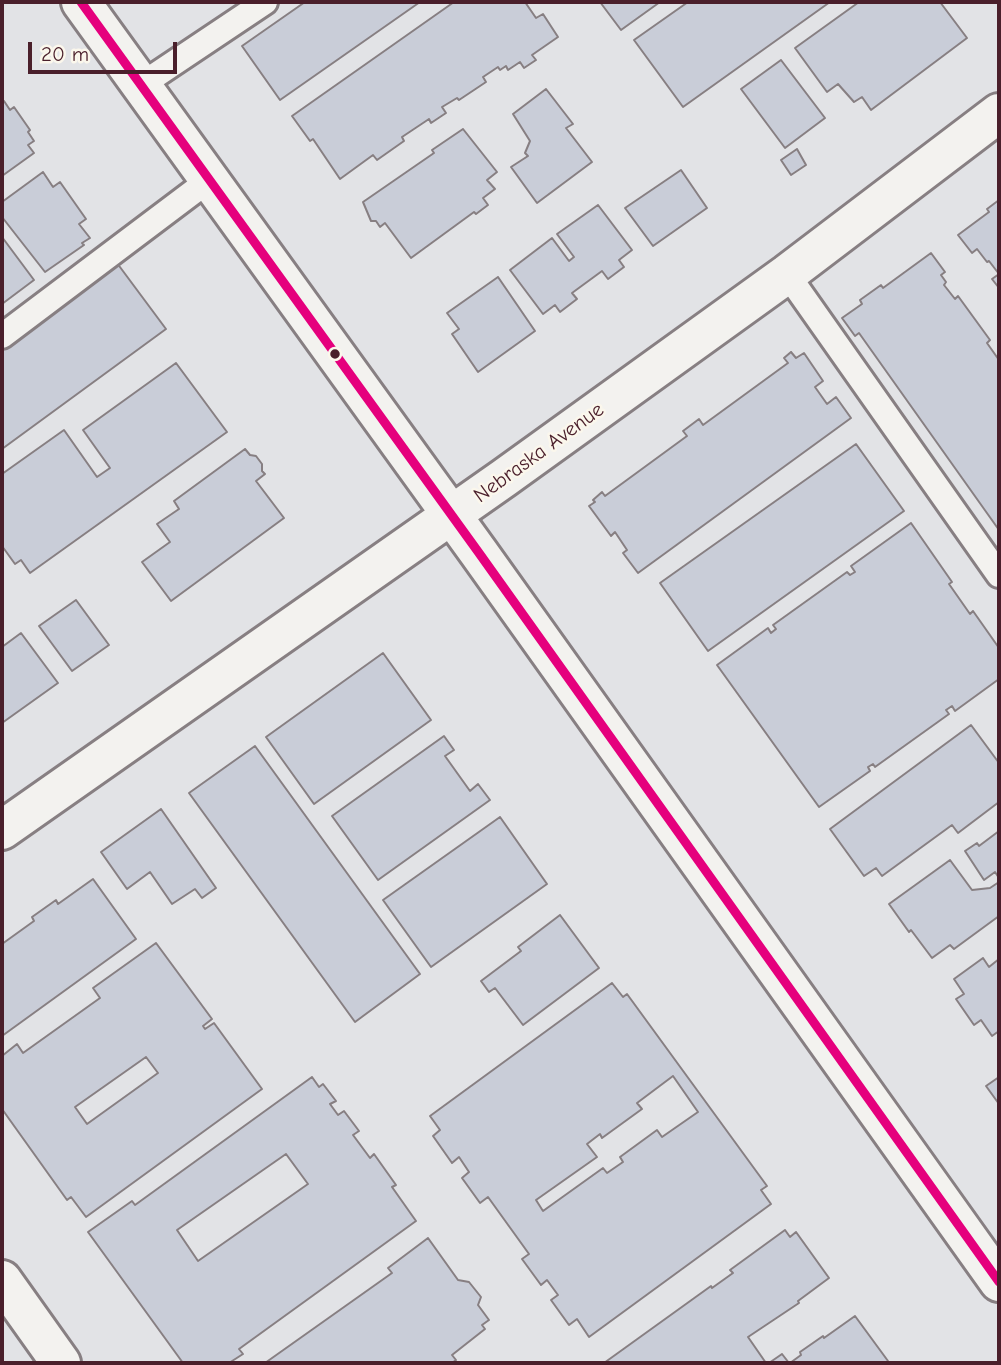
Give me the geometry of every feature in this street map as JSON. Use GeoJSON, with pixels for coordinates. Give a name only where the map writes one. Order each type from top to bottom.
{"type":"FeatureCollection","features":[{"type":"Feature","properties":{"kind":"street"},"geometry":{"type":"LineString","coordinates":[[80,2],[451,515],[999,1282]]}},
{"type":"Feature","properties":{"kind":"street","name":"Nebraska Avenue"},"geometry":{"type":"LineString","coordinates":[[2,830],[451,515],[787,274],[999,113]]}},
{"type":"Feature","properties":{"kind":"street"},"geometry":{"type":"LineString","coordinates":[[2,1280],[61,1363]]}},
{"type":"Feature","properties":{"kind":"lane"},"geometry":{"type":"LineString","coordinates":[[141,85],[265,2]]}},
{"type":"Feature","properties":{"kind":"lane"},"geometry":{"type":"LineString","coordinates":[[2,336],[209,180]]}},
{"type":"Feature","properties":{"kind":"lane"},"geometry":{"type":"LineString","coordinates":[[787,274],[999,575]]}},
{"type":"Feature","properties":{"kind":"building"},"geometry":{"type":"Polygon","coordinates":[[[305,2],[420,2],[280,100],[242,46],[305,2]]]}},
{"type":"Feature","properties":{"kind":"building"},"geometry":{"type":"Polygon","coordinates":[[[454,2],[525,2],[536,18],[543,14],[558,37],[532,55],[536,60],[524,68],[520,62],[508,70],[506,66],[500,70],[498,67],[483,77],[486,82],[459,100],[457,98],[442,107],[446,113],[431,123],[429,119],[402,137],[404,141],[377,160],[373,155],[340,179],[313,139],[310,141],[292,116],[454,2]]]}},
{"type":"Feature","properties":{"kind":"building"},"geometry":{"type":"Polygon","coordinates":[[[600,2],[660,2],[621,30],[600,2]]]}},
{"type":"Feature","properties":{"kind":"building"},"geometry":{"type":"Polygon","coordinates":[[[688,2],[830,2],[683,107],[634,40],[688,2]]]}},
{"type":"Feature","properties":{"kind":"building"},"geometry":{"type":"Polygon","coordinates":[[[859,2],[940,2],[967,38],[871,110],[862,97],[854,102],[838,84],[827,92],[795,48],[859,2]]]}},
{"type":"Feature","properties":{"kind":"building"},"geometry":{"type":"Polygon","coordinates":[[[781,60],[825,118],[785,148],[741,89],[781,60]]]}},
{"type":"Feature","properties":{"kind":"building"},"geometry":{"type":"Polygon","coordinates":[[[546,89],[573,124],[566,128],[592,162],[537,203],[511,167],[528,156],[525,153],[530,141],[513,114],[546,89]]]}},
{"type":"Feature","properties":{"kind":"building"},"geometry":{"type":"Polygon","coordinates":[[[4,101],[10,110],[14,107],[30,130],[28,132],[34,141],[28,145],[34,153],[2,176],[2,102],[4,101]]]}},
{"type":"Feature","properties":{"kind":"building"},"geometry":{"type":"Polygon","coordinates":[[[463,129],[497,172],[487,180],[495,189],[483,198],[488,205],[476,214],[474,212],[411,258],[385,223],[380,227],[376,221],[371,221],[363,202],[434,153],[432,150],[463,129]]]}},
{"type":"Feature","properties":{"kind":"building"},"geometry":{"type":"Polygon","coordinates":[[[797,149],[806,165],[791,175],[781,160],[797,149]]]}},
{"type":"Feature","properties":{"kind":"building"},"geometry":{"type":"Polygon","coordinates":[[[681,170],[707,208],[653,246],[625,208],[681,170]]]}},
{"type":"Feature","properties":{"kind":"building"},"geometry":{"type":"Polygon","coordinates":[[[43,172],[53,187],[60,182],[86,219],[79,224],[90,238],[45,272],[2,217],[2,202],[43,172]]]}},
{"type":"Feature","properties":{"kind":"building"},"geometry":{"type":"Polygon","coordinates":[[[999,200],[999,274],[977,249],[972,253],[958,235],[989,212],[987,209],[999,200]]]}},
{"type":"Feature","properties":{"kind":"building"},"geometry":{"type":"Polygon","coordinates":[[[598,205],[632,250],[619,260],[624,267],[608,279],[602,271],[572,293],[577,299],[560,312],[555,305],[543,314],[510,270],[552,238],[569,261],[574,257],[557,234],[598,205]]]}},
{"type":"Feature","properties":{"kind":"building"},"geometry":{"type":"Polygon","coordinates":[[[2,237],[34,280],[2,304],[2,237]]]}},
{"type":"Feature","properties":{"kind":"building"},"geometry":{"type":"Polygon","coordinates":[[[931,253],[945,272],[941,275],[946,282],[944,285],[955,299],[958,296],[990,340],[987,343],[999,360],[999,530],[859,333],[855,336],[842,318],[862,304],[860,300],[881,285],[883,288],[931,253]]]}},
{"type":"Feature","properties":{"kind":"building"},"geometry":{"type":"Polygon","coordinates":[[[114,259],[166,329],[2,449],[2,341],[114,259]]]}},
{"type":"Feature","properties":{"kind":"building"},"geometry":{"type":"Polygon","coordinates":[[[999,274],[999,288],[992,279],[999,274]]]}},
{"type":"Feature","properties":{"kind":"building"},"geometry":{"type":"Polygon","coordinates":[[[498,277],[535,331],[478,372],[452,334],[459,329],[447,313],[498,277]]]}},
{"type":"Feature","properties":{"kind":"building"},"geometry":{"type":"Polygon","coordinates":[[[791,352],[796,358],[804,353],[823,381],[815,387],[827,404],[836,397],[851,418],[638,573],[623,553],[627,550],[615,532],[611,536],[589,506],[595,502],[593,500],[602,492],[605,496],[687,436],[683,431],[699,419],[703,425],[788,363],[784,358],[791,352]]]}},
{"type":"Feature","properties":{"kind":"building"},"geometry":{"type":"Polygon","coordinates":[[[176,363],[227,432],[30,573],[21,560],[15,564],[2,546],[2,474],[64,430],[97,477],[110,468],[83,430],[176,363]]]}},
{"type":"Feature","properties":{"kind":"building"},"geometry":{"type":"Polygon","coordinates":[[[856,444],[904,511],[708,651],[660,583],[856,444]]]}},
{"type":"Feature","properties":{"kind":"building"},"geometry":{"type":"Polygon","coordinates":[[[245,449],[262,464],[265,474],[256,481],[284,518],[171,601],[142,562],[170,542],[157,524],[179,509],[174,501],[245,449]]]}},
{"type":"Feature","properties":{"kind":"building"},"geometry":{"type":"Polygon","coordinates":[[[911,523],[952,582],[949,584],[970,614],[973,611],[999,648],[999,679],[955,711],[952,706],[946,710],[949,714],[875,767],[873,764],[868,767],[870,771],[819,807],[717,665],[768,628],[771,633],[776,629],[773,625],[847,572],[850,575],[855,572],[851,566],[911,523]]]}},
{"type":"Feature","properties":{"kind":"building"},"geometry":{"type":"Polygon","coordinates":[[[76,600],[109,645],[72,671],[39,626],[76,600]]]}},
{"type":"Feature","properties":{"kind":"building"},"geometry":{"type":"Polygon","coordinates":[[[21,633],[58,683],[2,723],[2,647],[21,633]]]}},
{"type":"Feature","properties":{"kind":"building"},"geometry":{"type":"Polygon","coordinates":[[[383,653],[431,720],[314,804],[266,737],[383,653]]]}},
{"type":"Feature","properties":{"kind":"building"},"geometry":{"type":"Polygon","coordinates":[[[971,725],[999,763],[999,802],[958,833],[952,825],[882,876],[876,868],[864,876],[830,829],[971,725]]]}},
{"type":"Feature","properties":{"kind":"building"},"geometry":{"type":"Polygon","coordinates":[[[444,736],[454,750],[445,756],[470,791],[478,784],[490,800],[378,880],[332,816],[444,736]]]}},
{"type":"Feature","properties":{"kind":"building"},"geometry":{"type":"Polygon","coordinates":[[[255,746],[420,974],[355,1022],[189,793],[255,746]]]}},
{"type":"Feature","properties":{"kind":"building"},"geometry":{"type":"Polygon","coordinates":[[[161,809],[216,888],[202,898],[195,889],[172,904],[150,872],[127,889],[101,852],[161,809]]]}},
{"type":"Feature","properties":{"kind":"building"},"geometry":{"type":"Polygon","coordinates":[[[500,817],[547,884],[431,967],[383,900],[500,817]]]}},
{"type":"Feature","properties":{"kind":"building"},"geometry":{"type":"Polygon","coordinates":[[[999,831],[999,878],[995,872],[984,880],[965,851],[977,843],[979,846],[999,831]]]}},
{"type":"Feature","properties":{"kind":"building"},"geometry":{"type":"Polygon","coordinates":[[[950,860],[972,890],[990,888],[999,882],[999,916],[954,949],[950,945],[932,958],[889,904],[950,860]]]}},
{"type":"Feature","properties":{"kind":"building"},"geometry":{"type":"Polygon","coordinates":[[[93,879],[136,939],[2,1036],[2,944],[34,921],[32,917],[56,900],[58,904],[93,879]]]}},
{"type":"Feature","properties":{"kind":"building"},"geometry":{"type":"Polygon","coordinates":[[[560,915],[599,968],[523,1025],[495,988],[489,992],[481,981],[521,951],[518,947],[560,915]]]}},
{"type":"Feature","properties":{"kind":"building"},"geometry":{"type":"Polygon","coordinates":[[[156,943],[212,1019],[203,1026],[205,1029],[214,1023],[262,1089],[86,1217],[71,1197],[67,1200],[2,1109],[2,1056],[17,1044],[23,1053],[100,998],[93,988],[156,943]],[[146,1057],[75,1107],[87,1124],[158,1073],[146,1057]]]}},
{"type":"Feature","properties":{"kind":"building"},"geometry":{"type":"Polygon","coordinates":[[[983,958],[989,967],[999,959],[999,1031],[992,1036],[981,1020],[974,1025],[956,999],[964,994],[954,979],[983,958]]]}},
{"type":"Feature","properties":{"kind":"building"},"geometry":{"type":"Polygon","coordinates":[[[612,983],[623,997],[627,994],[767,1186],[761,1190],[771,1204],[589,1337],[577,1319],[569,1325],[551,1300],[558,1295],[547,1280],[541,1285],[522,1259],[529,1254],[488,1197],[480,1203],[462,1178],[469,1172],[459,1157],[452,1163],[433,1136],[440,1130],[430,1116],[612,983]],[[673,1076],[637,1103],[642,1109],[602,1138],[600,1134],[587,1144],[597,1157],[536,1200],[543,1211],[603,1168],[607,1173],[623,1162],[620,1157],[657,1130],[662,1137],[698,1112],[673,1076]]]}},
{"type":"Feature","properties":{"kind":"building"},"geometry":{"type":"Polygon","coordinates":[[[312,1077],[319,1087],[323,1084],[336,1101],[330,1104],[338,1115],[344,1111],[359,1131],[353,1135],[370,1158],[374,1154],[396,1185],[392,1187],[416,1221],[239,1349],[243,1354],[229,1363],[183,1363],[88,1232],[132,1201],[135,1205],[312,1077]],[[286,1154],[177,1230],[198,1261],[308,1184],[286,1154]]]}},
{"type":"Feature","properties":{"kind":"building"},"geometry":{"type":"Polygon","coordinates":[[[999,1077],[999,1104],[986,1086],[999,1077]]]}},
{"type":"Feature","properties":{"kind":"building"},"geometry":{"type":"Polygon","coordinates":[[[785,1230],[790,1237],[796,1232],[829,1278],[798,1301],[799,1303],[748,1337],[766,1363],[604,1363],[733,1273],[730,1270],[785,1230]]]}},
{"type":"Feature","properties":{"kind":"building"},"geometry":{"type":"Polygon","coordinates":[[[428,1238],[458,1280],[469,1282],[481,1297],[478,1305],[489,1320],[482,1325],[485,1329],[452,1355],[456,1360],[452,1363],[265,1363],[392,1273],[388,1268],[428,1238]]]}},
{"type":"Feature","properties":{"kind":"building"},"geometry":{"type":"Polygon","coordinates":[[[855,1316],[888,1361],[790,1363],[801,1355],[800,1352],[855,1316]]]}},
{"type":"Feature","properties":{"kind":"building"},"geometry":{"type":"Polygon","coordinates":[[[782,1354],[789,1363],[769,1363],[782,1354]]]}},
{"type":"Feature","properties":{"kind":"transit line"},"geometry":{"type":"LineString","coordinates":[[81,2],[479,553],[999,1282]]}}]}
